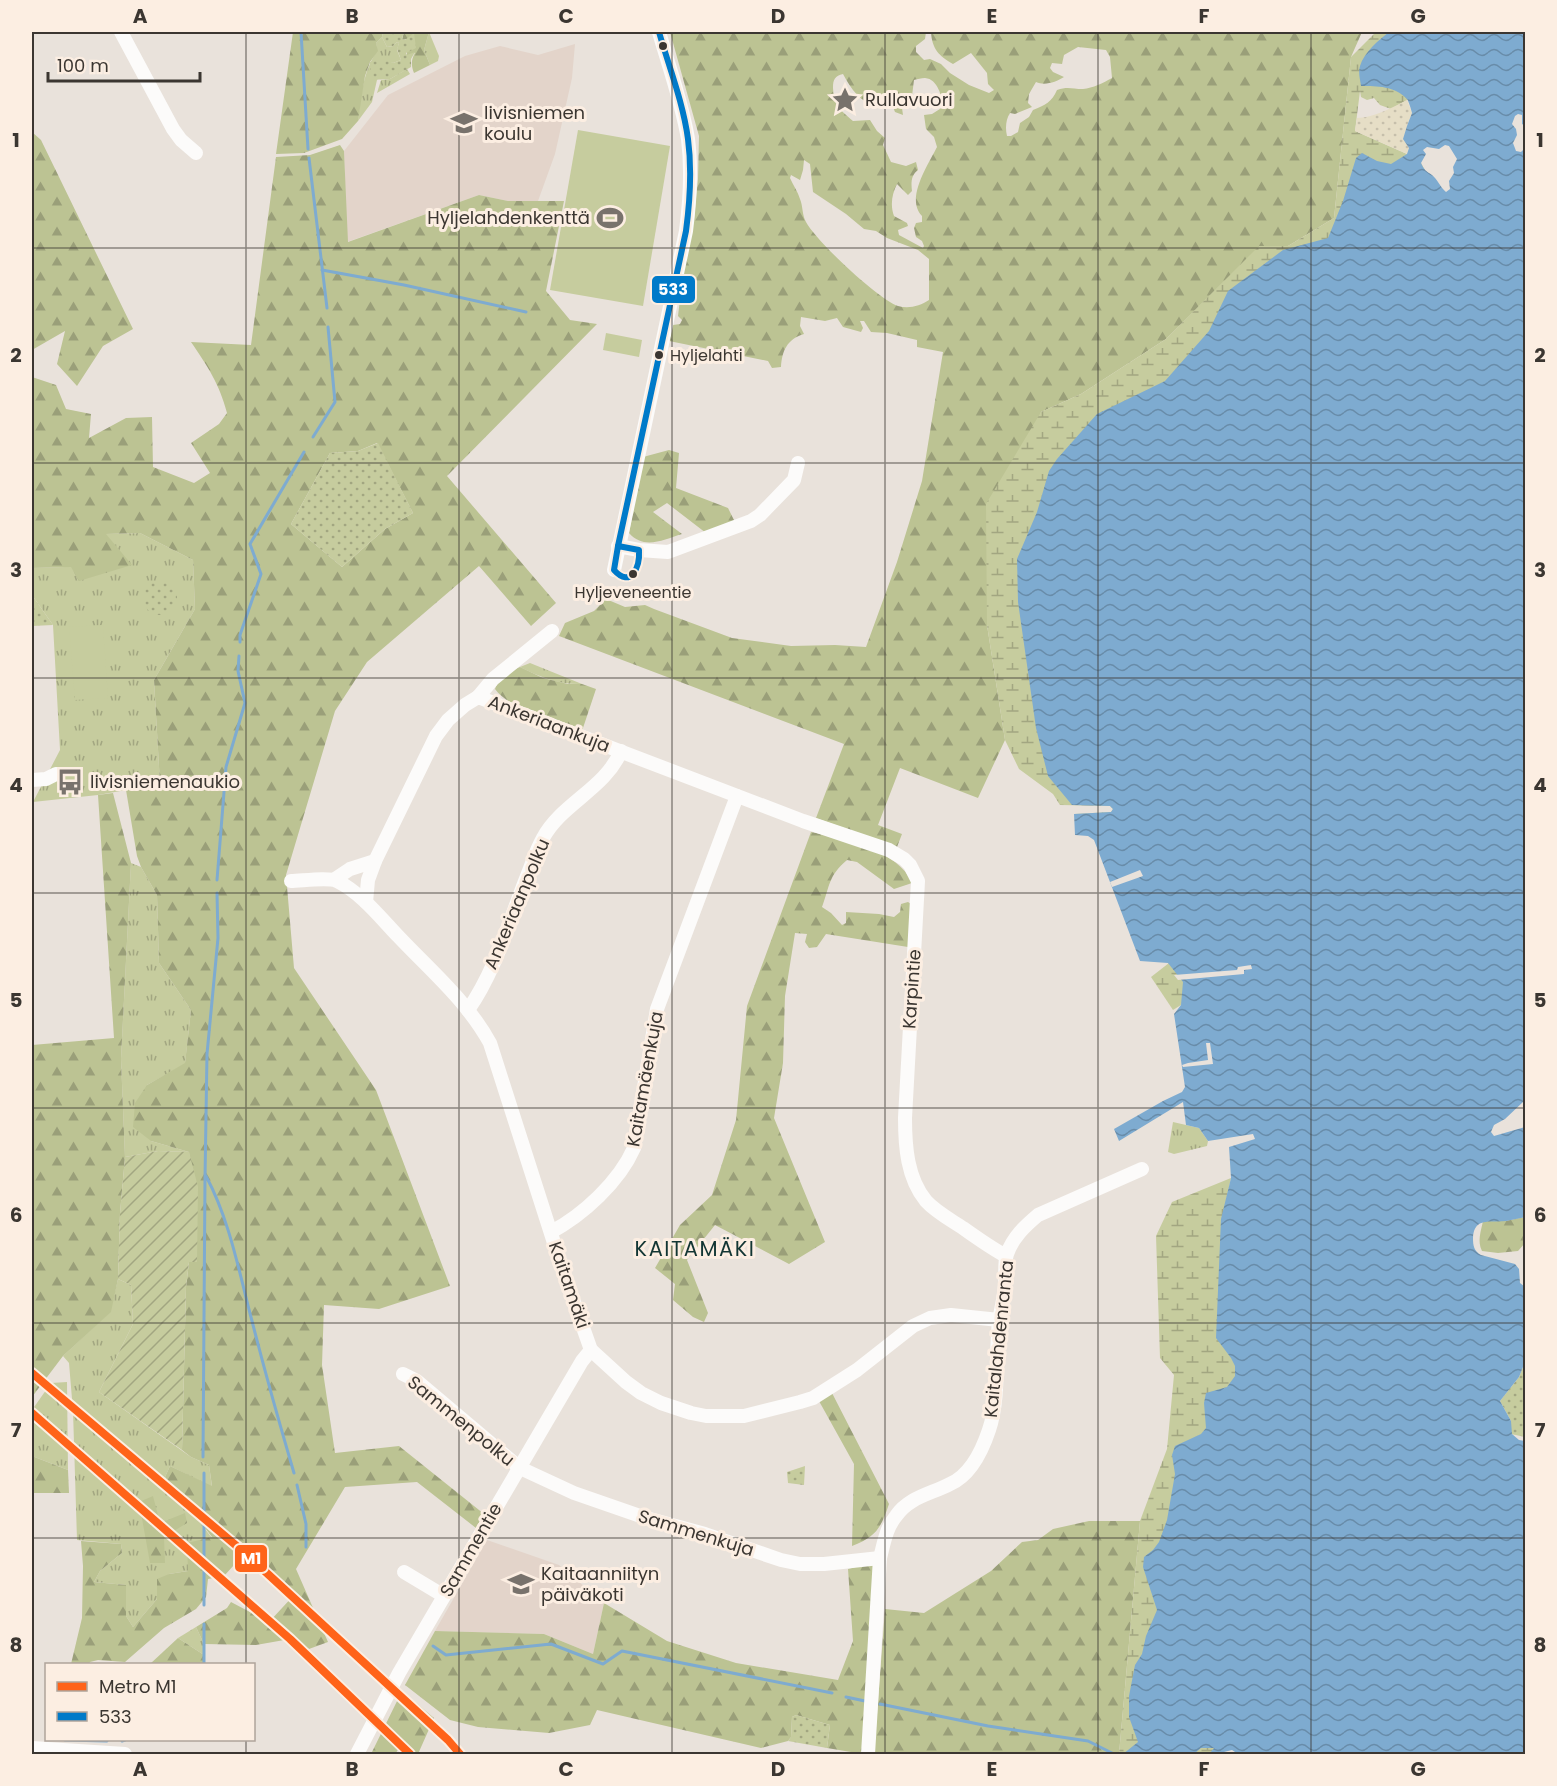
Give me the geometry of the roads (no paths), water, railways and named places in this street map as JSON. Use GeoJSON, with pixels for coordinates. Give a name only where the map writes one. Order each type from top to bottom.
{"type":"FeatureCollection","features":[{"type":"Feature","properties":{"kind":"street"},"geometry":{"type":"LineString","coordinates":[[121,32],[173,129],[181,140],[196,153]]}},
{"type":"Feature","properties":{"kind":"street"},"geometry":{"type":"LineString","coordinates":[[614,570],[682,254],[689,207],[691,183],[688,138],[659,32]]}},
{"type":"Feature","properties":{"kind":"street"},"geometry":{"type":"LineString","coordinates":[[618,546],[668,552],[751,521],[760,515],[794,480],[798,463]]}},
{"type":"Feature","properties":{"kind":"street"},"geometry":{"type":"LineString","coordinates":[[478,697],[493,679],[552,631]]}},
{"type":"Feature","properties":{"kind":"street","name":"Ankeriaankuja"},"geometry":{"type":"LineString","coordinates":[[366,902],[368,880],[375,861],[436,736],[448,720],[478,697],[737,796]]}},
{"type":"Feature","properties":{"kind":"street","name":"Ankeriaanpolku"},"geometry":{"type":"LineString","coordinates":[[468,1010],[477,998],[499,951],[543,837],[556,820],[607,776],[621,751]]}},
{"type":"Feature","properties":{"kind":"street"},"geometry":{"type":"LineString","coordinates":[[32,780],[46,779],[56,774]]}},
{"type":"Feature","properties":{"kind":"street","name":"Kaitamäenkuja"},"geometry":{"type":"LineString","coordinates":[[551,1232],[564,1226],[616,1179],[634,1148],[657,1009],[737,796]]}},
{"type":"Feature","properties":{"kind":"street","name":"Karpintie"},"geometry":{"type":"LineString","coordinates":[[737,796],[889,850],[904,858],[915,872],[919,894],[904,1118],[907,1159],[926,1201],[937,1211],[1006,1256]]}},
{"type":"Feature","properties":{"kind":"street"},"geometry":{"type":"LineString","coordinates":[[291,881],[335,879],[350,869],[375,861]]}},
{"type":"Feature","properties":{"kind":"street","name":"Kaitamäki"},"geometry":{"type":"LineString","coordinates":[[335,879],[366,902],[482,1027],[490,1043],[591,1350],[626,1382],[642,1393],[661,1403],[691,1413],[706,1416],[744,1416],[813,1398],[857,1370],[913,1326],[930,1318],[951,1315],[999,1320]]}},
{"type":"Feature","properties":{"kind":"street","name":"Kaitalahdenranta"},"geometry":{"type":"LineString","coordinates":[[868,1755],[880,1558],[889,1526],[900,1510],[914,1499],[959,1479],[979,1455],[993,1415],[999,1320],[1006,1283],[1006,1256],[1012,1243],[1023,1227],[1038,1215],[1142,1168]]}},
{"type":"Feature","properties":{"kind":"street","name":"Sammentie"},"geometry":{"type":"LineString","coordinates":[[357,1755],[399,1673],[582,1361],[591,1350]]}},
{"type":"Feature","properties":{"kind":"street","name":"Sammenpolku"},"geometry":{"type":"LineString","coordinates":[[403,1374],[417,1381],[520,1468]]}},
{"type":"Feature","properties":{"kind":"street","name":"Sammenkuja"},"geometry":{"type":"LineString","coordinates":[[520,1468],[593,1500],[781,1560],[800,1564],[824,1564],[880,1558]]}},
{"type":"Feature","properties":{"kind":"street"},"geometry":{"type":"LineString","coordinates":[[404,1572],[444,1596]]}},
{"type":"Feature","properties":{"kind":"street"},"geometry":{"type":"LineString","coordinates":[[32,1748],[125,1755]]}},
{"type":"Feature","properties":{"kind":"water"},"geometry":{"type":"Polygon","coordinates":[[[1389,32],[1525,32],[1525,126],[1522,124],[1522,115],[1518,114],[1512,124],[1517,135],[1513,143],[1516,151],[1523,150],[1526,132],[1526,1090],[1523,1093],[1523,1102],[1505,1119],[1494,1125],[1491,1132],[1494,1136],[1525,1127],[1526,1217],[1480,1223],[1474,1231],[1473,1243],[1474,1248],[1481,1255],[1515,1264],[1519,1269],[1520,1283],[1525,1287],[1525,1362],[1519,1377],[1500,1401],[1511,1421],[1512,1434],[1519,1440],[1525,1441],[1525,1754],[1238,1754],[1232,1750],[1221,1754],[1209,1754],[1214,1748],[1201,1748],[1194,1754],[1123,1754],[1138,1742],[1129,1717],[1129,1696],[1135,1665],[1142,1654],[1146,1636],[1157,1610],[1143,1567],[1144,1557],[1159,1542],[1167,1520],[1175,1474],[1172,1455],[1175,1446],[1201,1434],[1206,1428],[1204,1403],[1206,1393],[1227,1387],[1235,1376],[1235,1366],[1231,1358],[1216,1338],[1221,1219],[1231,1178],[1229,1147],[1255,1139],[1253,1134],[1208,1141],[1199,1128],[1186,1125],[1183,1102],[1119,1141],[1114,1129],[1182,1092],[1185,1087],[1174,1014],[1181,1005],[1183,982],[1168,963],[1140,961],[1094,840],[1088,836],[1075,835],[1074,814],[1111,812],[1113,809],[1110,806],[1072,805],[1048,776],[1036,728],[1018,602],[1017,559],[1037,512],[1049,471],[1097,414],[1165,381],[1209,331],[1228,291],[1283,250],[1328,238],[1343,201],[1356,158],[1362,153],[1377,161],[1391,164],[1407,154],[1409,148],[1403,139],[1412,113],[1407,99],[1391,89],[1361,86],[1359,71],[1362,61],[1372,47],[1389,32]],[[1445,145],[1439,149],[1427,147],[1423,150],[1426,154],[1421,163],[1446,192],[1450,189],[1449,181],[1454,173],[1453,167],[1457,159],[1449,146],[1445,145]]]}},
{"type":"Feature","properties":{"kind":"waterway"},"geometry":{"type":"LineString","coordinates":[[301,32],[308,149]]}},
{"type":"Feature","properties":{"kind":"waterway"},"geometry":{"type":"LineString","coordinates":[[309,158],[327,308]]}},
{"type":"Feature","properties":{"kind":"waterway"},"geometry":{"type":"LineString","coordinates":[[322,270],[404,285],[526,312]]}},
{"type":"Feature","properties":{"kind":"waterway"},"geometry":{"type":"LineString","coordinates":[[313,437],[335,402],[328,327]]}},
{"type":"Feature","properties":{"kind":"waterway"},"geometry":{"type":"LineString","coordinates":[[240,642],[240,635],[261,574],[250,544],[304,452]]}},
{"type":"Feature","properties":{"kind":"waterway"},"geometry":{"type":"LineString","coordinates":[[217,880],[226,767],[245,703],[238,671],[239,656]]}},
{"type":"Feature","properties":{"kind":"waterway"},"geometry":{"type":"LineString","coordinates":[[203,1457],[207,1054],[218,938],[217,893]]}},
{"type":"Feature","properties":{"kind":"waterway"},"geometry":{"type":"LineString","coordinates":[[206,1176],[233,1247],[294,1473]]}},
{"type":"Feature","properties":{"kind":"waterway"},"geometry":{"type":"LineString","coordinates":[[204,1473],[204,1605]]}},
{"type":"Feature","properties":{"kind":"waterway"},"geometry":{"type":"LineString","coordinates":[[297,1485],[306,1524],[306,1547]]}},
{"type":"Feature","properties":{"kind":"waterway"},"geometry":{"type":"LineString","coordinates":[[204,1624],[204,1663]]}},
{"type":"Feature","properties":{"kind":"waterway"},"geometry":{"type":"LineString","coordinates":[[433,1646],[446,1655],[551,1644],[603,1664],[622,1651],[832,1693]]}},
{"type":"Feature","properties":{"kind":"waterway"},"geometry":{"type":"LineString","coordinates":[[846,1697],[865,1701]]}},
{"type":"Feature","properties":{"kind":"waterway"},"geometry":{"type":"LineString","coordinates":[[880,1704],[988,1726],[1088,1741],[1114,1754]]}},
{"type":"Feature","properties":{"kind":"metro line","name":"M1"},"geometry":{"type":"LineString","coordinates":[[32,1373],[245,1553],[448,1740],[460,1754]]}},
{"type":"Feature","properties":{"kind":"metro line","name":"M1"},"geometry":{"type":"LineString","coordinates":[[32,1413],[290,1639],[410,1754]]}},
{"type":"Feature","properties":{"kind":"place","name":"Rullavuori"},"geometry":{"type":"Point","coordinates":[845,100]}},
{"type":"Feature","properties":{"kind":"place","name":"Iivisniemen koulu"},"geometry":{"type":"Point","coordinates":[464,123]}},
{"type":"Feature","properties":{"kind":"place","name":"Hyljelahdenkenttä"},"geometry":{"type":"Point","coordinates":[610,218]}},
{"type":"Feature","properties":{"kind":"place","name":"Hyljelahti"},"geometry":{"type":"Point","coordinates":[659,355]}},
{"type":"Feature","properties":{"kind":"place","name":"Hyljeveneentie"},"geometry":{"type":"Point","coordinates":[633,574]}},
{"type":"Feature","properties":{"kind":"place","name":"Iivisniemenaukio"},"geometry":{"type":"Point","coordinates":[70,782]}},
{"type":"Feature","properties":{"kind":"place","name":"Kaitaanniityn päiväkoti"},"geometry":{"type":"Point","coordinates":[521,1584]}},
{"type":"Feature","properties":{"kind":"district","name":"KAITAMÄKI"},"geometry":{"type":"Point","coordinates":[695,1249]}}]}
